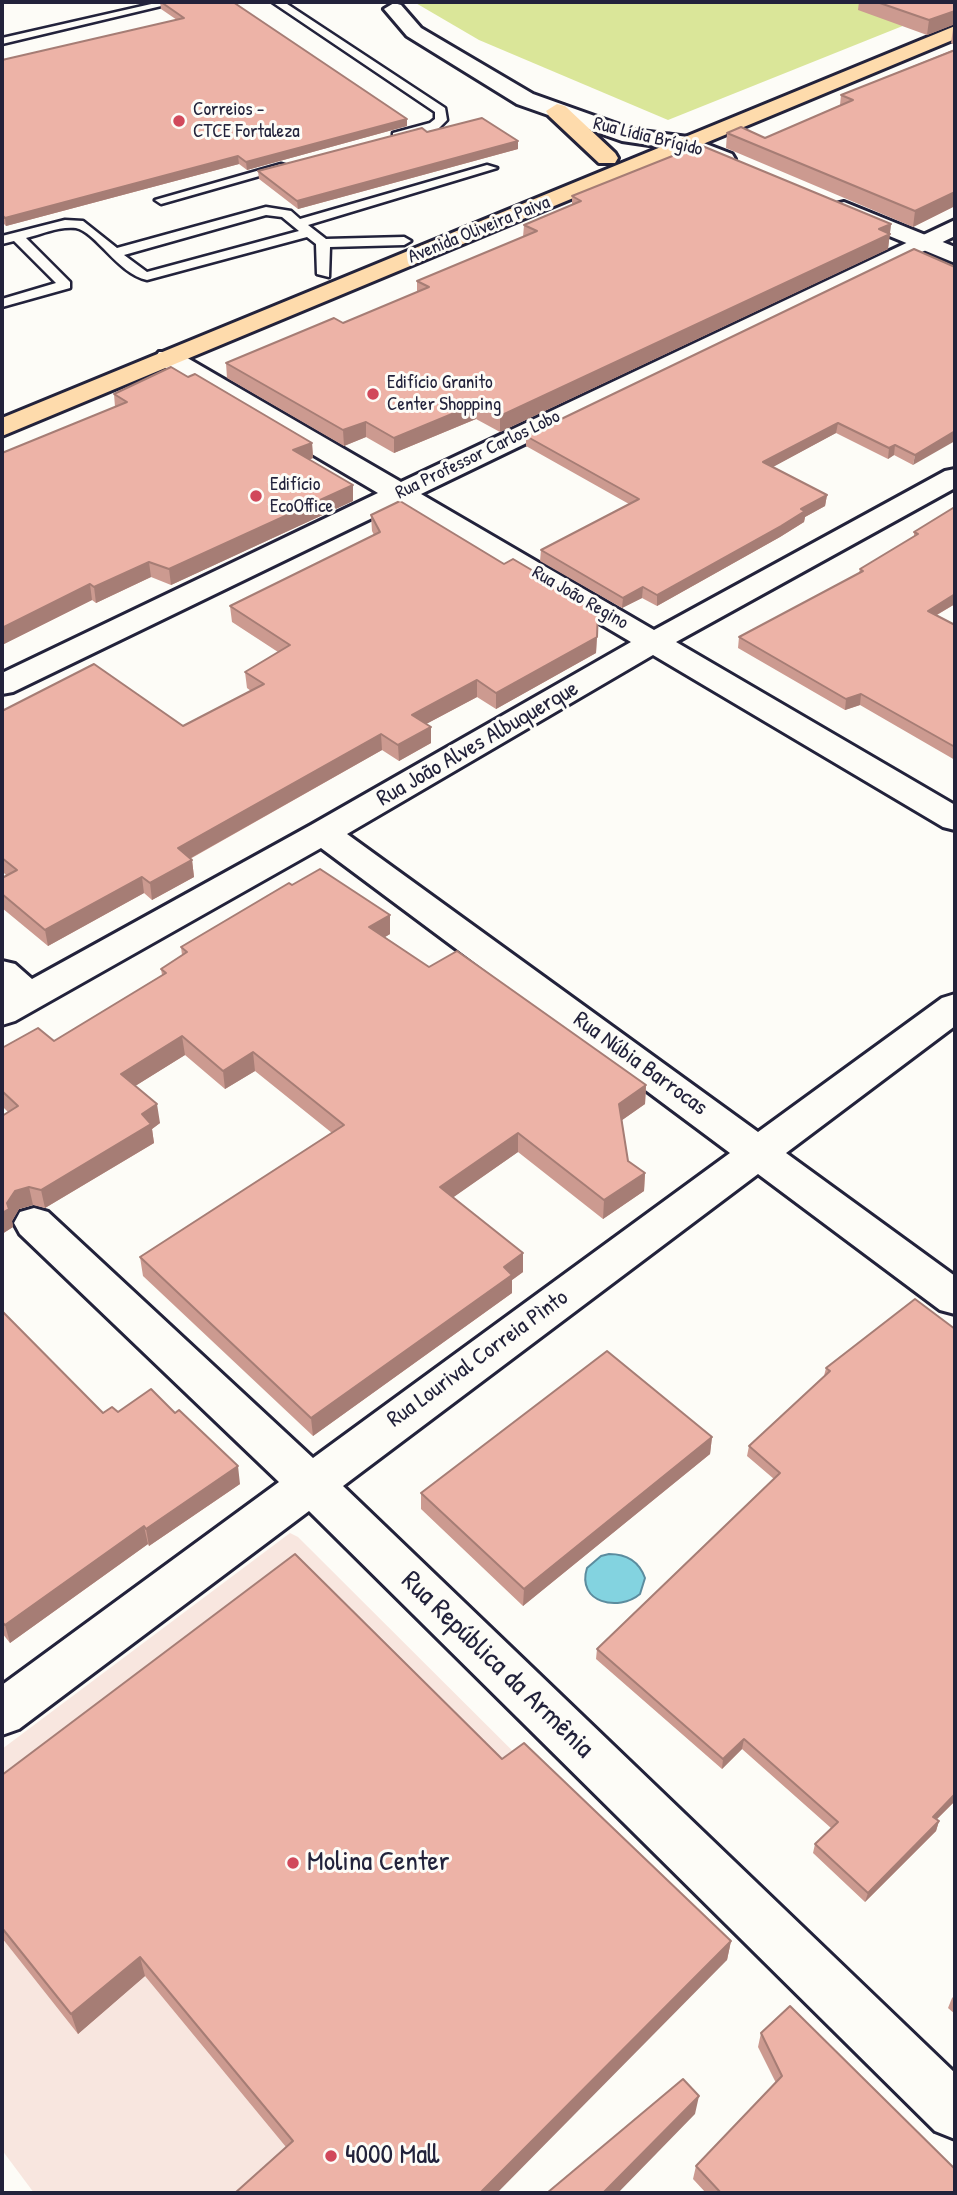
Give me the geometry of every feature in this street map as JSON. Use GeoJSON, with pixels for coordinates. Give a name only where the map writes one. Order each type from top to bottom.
{"type":"FeatureCollection","features":[{"type":"Feature","properties":{"kind":"main road","name":"Avenida Oliveira Paiva"},"geometry":{"type":"LineString","coordinates":[[2,428],[955,15]]}},
{"type":"Feature","properties":{"kind":"main road","name":"Avenida Oliveira Paiva"},"geometry":{"type":"LineString","coordinates":[[2,407],[607,158],[669,139],[955,32]]}},
{"type":"Feature","properties":{"kind":"main road"},"geometry":{"type":"LineString","coordinates":[[560,101],[607,158]]}},
{"type":"Feature","properties":{"kind":"street"},"geometry":{"type":"LineString","coordinates":[[388,5],[507,64]]}},
{"type":"Feature","properties":{"kind":"street"},"geometry":{"type":"LineString","coordinates":[[388,5],[414,32],[525,99],[526,93],[536,89],[560,101]]}},
{"type":"Feature","properties":{"kind":"street","name":"Rua Lídia Brígido"},"geometry":{"type":"LineString","coordinates":[[560,101],[629,136],[669,139],[743,167]]}},
{"type":"Feature","properties":{"kind":"street"},"geometry":{"type":"LineString","coordinates":[[820,199],[955,256]]}},
{"type":"Feature","properties":{"kind":"street","name":"Rua Professor Carlos Lobo"},"geometry":{"type":"LineString","coordinates":[[2,685],[955,226]]}},
{"type":"Feature","properties":{"kind":"street","name":"Rua João Regino"},"geometry":{"type":"LineString","coordinates":[[168,358],[397,494],[656,641],[955,819]]}},
{"type":"Feature","properties":{"kind":"street","name":"Rua João Alves Albuquerque"},"geometry":{"type":"LineString","coordinates":[[11,994],[323,833],[656,641],[952,483]]}},
{"type":"Feature","properties":{"kind":"street","name":"Rua Núbia Barrocas"},"geometry":{"type":"LineString","coordinates":[[323,833],[955,1298]]}},
{"type":"Feature","properties":{"kind":"street","name":"Rua Lourival Correia Pìnto"},"geometry":{"type":"LineString","coordinates":[[2,1713],[309,1482],[760,1153],[955,1007]]}},
{"type":"Feature","properties":{"kind":"street","name":"Rua República da Armênia"},"geometry":{"type":"LineString","coordinates":[[34,1223],[309,1482],[955,2111]]}},
{"type":"Feature","properties":{"kind":"lane"},"geometry":{"type":"LineString","coordinates":[[2,41],[173,2]]}},
{"type":"Feature","properties":{"kind":"lane"},"geometry":{"type":"LineString","coordinates":[[277,2],[440,111],[441,120],[434,126],[382,140]]}},
{"type":"Feature","properties":{"kind":"lane"},"geometry":{"type":"LineString","coordinates":[[161,200],[304,162]]}},
{"type":"Feature","properties":{"kind":"lane"},"geometry":{"type":"LineString","coordinates":[[2,240],[76,224],[83,225],[138,274],[147,276],[491,168]]}},
{"type":"Feature","properties":{"kind":"lane"},"geometry":{"type":"LineString","coordinates":[[115,253],[266,211],[278,211],[323,243],[404,241]]}},
{"type":"Feature","properties":{"kind":"lane"},"geometry":{"type":"LineString","coordinates":[[2,303],[65,285],[17,236]]}},
{"type":"Feature","properties":{"kind":"lane"},"geometry":{"type":"LineString","coordinates":[[323,243],[324,274]]}},
{"type":"Feature","properties":{"kind":"shaded area","name":"Molina Center"},"geometry":{"type":"Polygon","coordinates":[[[290,1533],[298,1537],[618,1856],[250,2193],[34,2193],[2,2150],[2,1749],[290,1533]]]}},
{"type":"Feature","properties":{"kind":"green space"},"geometry":{"type":"Polygon","coordinates":[[[414,2],[955,2],[955,5],[668,120],[479,40],[414,2]]]}},
{"type":"Feature","properties":{"kind":"water"},"geometry":{"type":"Polygon","coordinates":[[[621,1555],[639,1567],[645,1578],[640,1594],[631,1599],[611,1603],[593,1596],[585,1580],[587,1568],[601,1556],[621,1555]]]}},
{"type":"Feature","properties":{"kind":"building","name":"Correios - CTCE Fortaleza"},"geometry":{"type":"Polygon","coordinates":[[[161,2],[233,2],[407,119],[246,162],[238,156],[5,218],[2,215],[2,60],[184,18],[161,2]]]}},
{"type":"Feature","properties":{"kind":"building"},"geometry":{"type":"Polygon","coordinates":[[[877,2],[955,2],[955,11],[929,20],[877,2]]]}},
{"type":"Feature","properties":{"kind":"building"},"geometry":{"type":"Polygon","coordinates":[[[955,50],[955,192],[915,211],[727,133],[741,127],[765,138],[853,100],[841,95],[955,50]]]}},
{"type":"Feature","properties":{"kind":"building"},"geometry":{"type":"Polygon","coordinates":[[[482,118],[518,141],[297,201],[258,171],[422,128],[427,132],[482,118]]]}},
{"type":"Feature","properties":{"kind":"building"},"geometry":{"type":"Polygon","coordinates":[[[700,145],[891,224],[879,229],[890,234],[500,416],[476,404],[394,438],[366,422],[343,430],[226,363],[334,318],[343,323],[429,287],[417,281],[537,231],[524,225],[581,201],[572,196],[700,145]]]}},
{"type":"Feature","properties":{"kind":"building"},"geometry":{"type":"Polygon","coordinates":[[[914,249],[955,267],[955,431],[915,455],[895,445],[889,448],[838,423],[763,462],[827,495],[801,509],[805,511],[781,526],[657,595],[643,587],[623,598],[541,550],[639,499],[526,436],[914,249]]]}},
{"type":"Feature","properties":{"kind":"building"},"geometry":{"type":"Polygon","coordinates":[[[171,367],[188,377],[195,374],[312,443],[293,450],[353,485],[169,569],[149,562],[94,587],[90,584],[2,628],[2,453],[127,402],[114,394],[171,367]]]}},
{"type":"Feature","properties":{"kind":"building"},"geometry":{"type":"Polygon","coordinates":[[[400,501],[504,564],[513,559],[598,609],[597,637],[496,693],[477,680],[412,715],[431,727],[398,745],[381,734],[178,848],[192,860],[150,883],[142,877],[45,930],[2,894],[2,878],[17,870],[2,858],[2,711],[94,664],[183,726],[264,684],[245,672],[290,645],[230,606],[380,532],[371,515],[400,501]]]}},
{"type":"Feature","properties":{"kind":"building"},"geometry":{"type":"Polygon","coordinates":[[[953,508],[955,594],[928,611],[955,625],[955,747],[861,694],[846,699],[739,637],[863,571],[860,569],[918,534],[914,532],[953,508]]]}},
{"type":"Feature","properties":{"kind":"building"},"geometry":{"type":"Polygon","coordinates":[[[320,869],[390,915],[369,927],[429,967],[457,951],[646,1085],[619,1104],[628,1161],[645,1173],[604,1200],[518,1133],[440,1187],[523,1253],[504,1267],[512,1275],[311,1418],[140,1257],[344,1125],[253,1052],[223,1071],[182,1036],[121,1074],[157,1104],[142,1114],[151,1124],[41,1190],[29,1187],[15,1191],[7,1203],[9,1209],[2,1213],[2,1116],[18,1106],[2,1091],[2,1048],[38,1028],[54,1041],[166,973],[161,969],[187,952],[181,947],[289,883],[292,885],[320,869]]]}},
{"type":"Feature","properties":{"kind":"building"},"geometry":{"type":"Polygon","coordinates":[[[915,1299],[955,1329],[955,1794],[933,1817],[939,1821],[868,1893],[815,1844],[838,1822],[744,1739],[723,1759],[597,1649],[780,1473],[749,1446],[830,1371],[826,1368],[915,1299]]]}},
{"type":"Feature","properties":{"kind":"building"},"geometry":{"type":"Polygon","coordinates":[[[2,1311],[103,1413],[112,1407],[118,1412],[151,1389],[175,1413],[179,1410],[238,1466],[146,1529],[144,1526],[5,1625],[2,1622],[2,1311]]]}},
{"type":"Feature","properties":{"kind":"building"},"geometry":{"type":"Polygon","coordinates":[[[607,1351],[712,1437],[524,1589],[421,1493],[607,1351]]]}},
{"type":"Feature","properties":{"kind":"building","name":"Molina Center"},"geometry":{"type":"Polygon","coordinates":[[[295,1554],[502,1759],[524,1743],[731,1941],[480,2193],[235,2193],[293,2141],[140,1957],[71,2014],[2,1928],[2,1775],[295,1554]]]}},
{"type":"Feature","properties":{"kind":"building"},"geometry":{"type":"Polygon","coordinates":[[[790,2006],[955,2169],[955,2193],[721,2193],[696,2166],[782,2076],[761,2033],[790,2006]]]}},
{"type":"Feature","properties":{"kind":"building"},"geometry":{"type":"Polygon","coordinates":[[[683,2079],[699,2096],[603,2193],[547,2193],[683,2079]]]}},
{"type":"Feature","properties":{"kind":"place","name":"Correios - CTCE Fortaleza"},"geometry":{"type":"Point","coordinates":[179,121]}},
{"type":"Feature","properties":{"kind":"place","name":"Edifício Granito Center Shopping"},"geometry":{"type":"Point","coordinates":[373,394]}},
{"type":"Feature","properties":{"kind":"place","name":"Edifício EcoOffice"},"geometry":{"type":"Point","coordinates":[256,496]}},
{"type":"Feature","properties":{"kind":"place","name":"Molina Center"},"geometry":{"type":"Point","coordinates":[293,1863]}},
{"type":"Feature","properties":{"kind":"place","name":"4000 Mall"},"geometry":{"type":"Point","coordinates":[331,2156]}}]}
